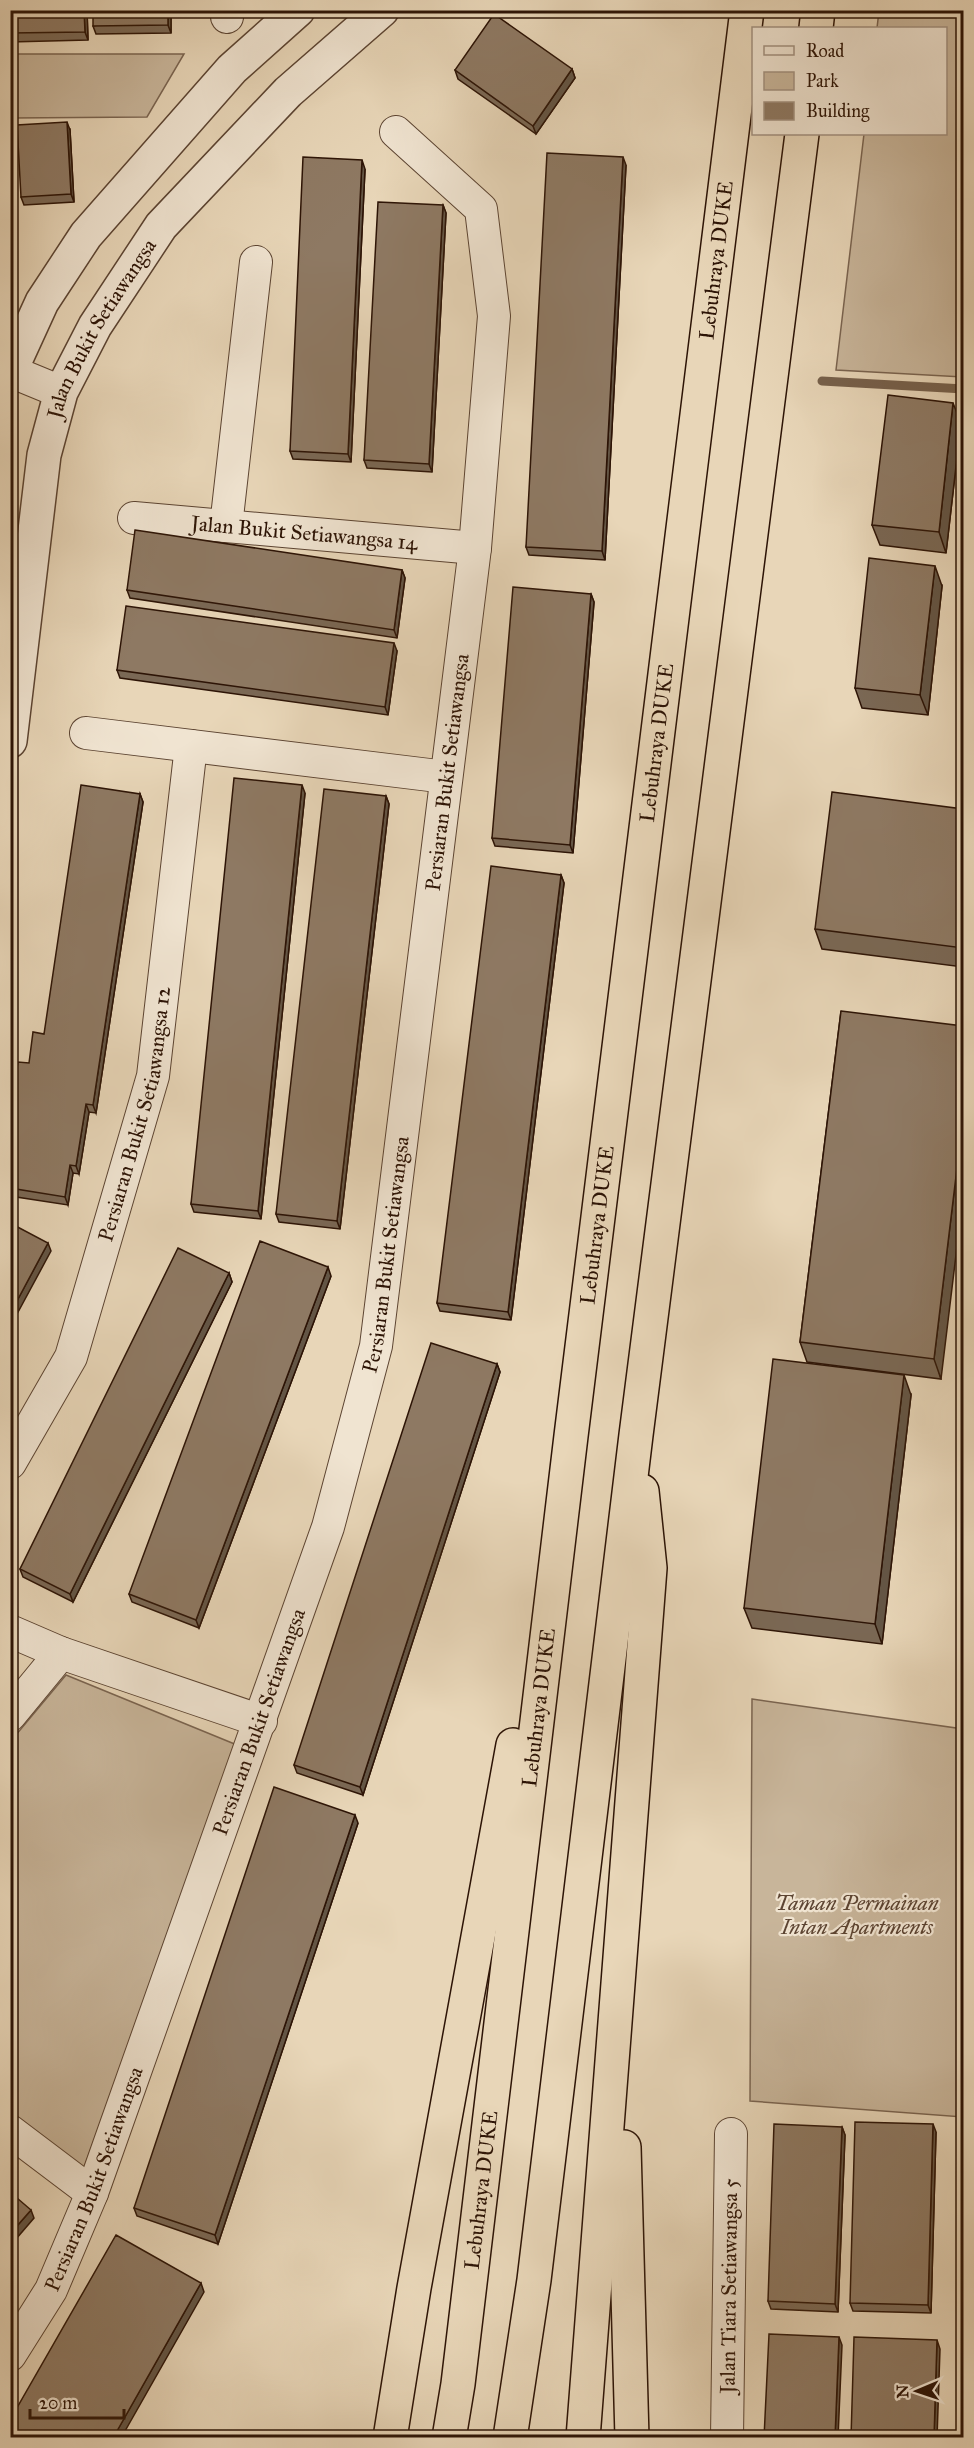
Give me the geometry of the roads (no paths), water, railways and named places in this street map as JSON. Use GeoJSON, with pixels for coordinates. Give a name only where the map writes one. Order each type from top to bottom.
{"type":"FeatureCollection","features":[{"type":"Feature","properties":{"kind":"highway","name":"Lebuhraya DUKE"},"geometry":{"type":"LineString","coordinates":[[449,2438],[458,2384],[571,1436],[747,10]]}},
{"type":"Feature","properties":{"kind":"highway"},"geometry":{"type":"LineString","coordinates":[[816,27],[818,10]]}},
{"type":"Feature","properties":{"kind":"highway"},"geometry":{"type":"LineString","coordinates":[[510,2438],[534,2280],[636,1435],[802,135]]}},
{"type":"Feature","properties":{"kind":"highway"},"geometry":{"type":"LineString","coordinates":[[583,2438],[650,1568],[636,1435]]}},
{"type":"Feature","properties":{"kind":"highway"},"geometry":{"type":"LineString","coordinates":[[390,2438],[422,2241],[571,1436]]}},
{"type":"Feature","properties":{"kind":"highway"},"geometry":{"type":"LineString","coordinates":[[619,1978],[632,2434]]}},
{"type":"Feature","properties":{"kind":"street"},"geometry":{"type":"LineString","coordinates":[[61,392],[11,372],[42,302],[86,235],[232,69],[298,10]]}},
{"type":"Feature","properties":{"kind":"street","name":"Jalan Bukit Setiawangsa"},"geometry":{"type":"LineString","coordinates":[[10,741],[44,455],[61,392],[95,326],[161,226],[288,92],[382,10]]}},
{"type":"Feature","properties":{"kind":"street","name":"Persiaran Bukit Setiawangsa"},"geometry":{"type":"LineString","coordinates":[[10,2355],[51,2290],[92,2193],[328,1527],[376,1346],[475,548],[494,316],[482,208],[396,132]]}},
{"type":"Feature","properties":{"kind":"street"},"geometry":{"type":"LineString","coordinates":[[226,526],[255,262]]}},
{"type":"Feature","properties":{"kind":"street","name":"Jalan Bukit Setiawangsa 14"},"geometry":{"type":"LineString","coordinates":[[134,518],[475,548]]}},
{"type":"Feature","properties":{"kind":"street"},"geometry":{"type":"LineString","coordinates":[[86,733],[446,777]]}},
{"type":"Feature","properties":{"kind":"street","name":"Persiaran Bukit Setiawangsa 12"},"geometry":{"type":"LineString","coordinates":[[10,1464],[71,1357],[153,1076],[191,746]]}},
{"type":"Feature","properties":{"kind":"street"},"geometry":{"type":"LineString","coordinates":[[10,1631],[61,1653],[261,1721]]}},
{"type":"Feature","properties":{"kind":"street"},"geometry":{"type":"LineString","coordinates":[[10,1715],[61,1653]]}},
{"type":"Feature","properties":{"kind":"street"},"geometry":{"type":"LineString","coordinates":[[10,2131],[92,2193]]}},
{"type":"Feature","properties":{"kind":"street","name":"Jalan Tiara Setiawangsa 5"},"geometry":{"type":"LineString","coordinates":[[727,2438],[731,2134]]}},
{"type":"Feature","properties":{"kind":"waterway"},"geometry":{"type":"LineString","coordinates":[[822,381],[964,389]]}},
{"type":"Feature","properties":{"kind":"park label","name":"Taman Permainan Intan Apartments"},"geometry":{"type":"Point","coordinates":[857,1915]}}]}
